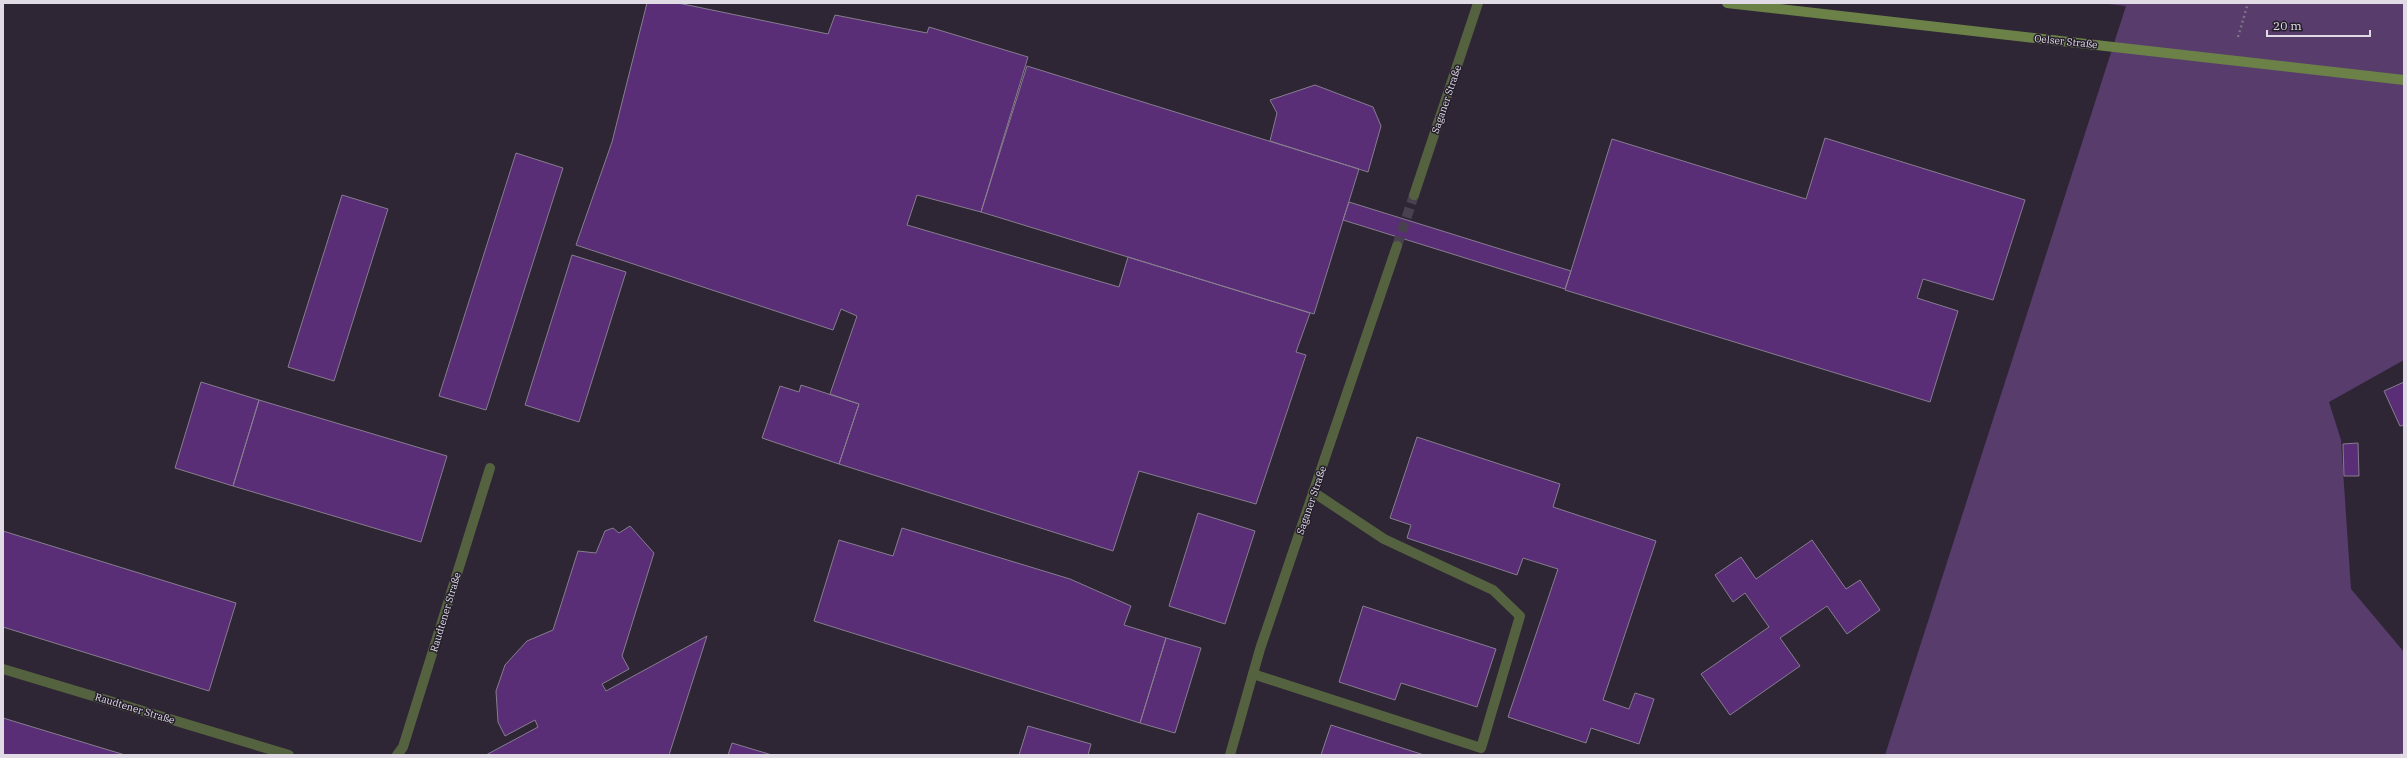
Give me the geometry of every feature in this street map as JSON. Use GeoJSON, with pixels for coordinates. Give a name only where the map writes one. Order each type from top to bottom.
{"type":"FeatureCollection","features":[{"type":"Feature","properties":{"kind":"main road","name":"Oelser Straße"},"geometry":{"type":"LineString","coordinates":[[1727,3],[2404,80]]}},
{"type":"Feature","properties":{"kind":"street","name":"Saganer Straße"},"geometry":{"type":"LineString","coordinates":[[1414,194],[1478,3]]}},
{"type":"Feature","properties":{"kind":"street","name":"Saganer Straße"},"geometry":{"type":"LineString","coordinates":[[1230,755],[1253,674],[1397,246]]}},
{"type":"Feature","properties":{"kind":"street","name":"Raudtener Straße"},"geometry":{"type":"LineString","coordinates":[[397,755],[404,747],[490,468]]}},
{"type":"Feature","properties":{"kind":"street"},"geometry":{"type":"LineString","coordinates":[[1253,674],[1481,748],[1520,616],[1493,590],[1384,539],[1313,492]]}},
{"type":"Feature","properties":{"kind":"street","name":"Raudtener Straße"},"geometry":{"type":"LineString","coordinates":[[3,669],[289,755]]}},
{"type":"Feature","properties":{"kind":"path"},"geometry":{"type":"LineString","coordinates":[[2231,60],[2248,3]]}},
{"type":"Feature","properties":{"kind":"path"},"geometry":{"type":"LineString","coordinates":[[2401,755],[2404,752]]}},
{"type":"Feature","properties":{"kind":"shaded area"},"geometry":{"type":"Polygon","coordinates":[[[2099,3],[2404,3],[2404,360],[2329,402],[2341,440],[2351,589],[2404,652],[2404,755],[1885,755],[2126,6],[2099,3]]]}},
{"type":"Feature","properties":{"kind":"building"},"geometry":{"type":"Polygon","coordinates":[[[647,3],[678,3],[828,34],[835,15],[927,33],[929,27],[1028,57],[981,212],[917,195],[907,225],[1119,287],[1128,257],[1310,313],[1296,352],[1306,355],[1256,504],[1139,471],[1113,551],[839,464],[859,404],[830,394],[857,316],[841,309],[833,330],[576,245],[612,142],[647,3]]]}},
{"type":"Feature","properties":{"kind":"building"},"geometry":{"type":"Polygon","coordinates":[[[1027,66],[1359,169],[1314,314],[981,212],[1027,66]]]}},
{"type":"Feature","properties":{"kind":"building"},"geometry":{"type":"Polygon","coordinates":[[[1315,85],[1373,107],[1381,126],[1368,172],[1270,141],[1277,113],[1270,100],[1315,85]]]}},
{"type":"Feature","properties":{"kind":"building"},"geometry":{"type":"Polygon","coordinates":[[[1825,138],[2025,200],[1993,300],[1923,279],[1917,298],[1958,311],[1930,402],[1565,290],[1612,139],[1806,199],[1825,138]]]}},
{"type":"Feature","properties":{"kind":"building"},"geometry":{"type":"Polygon","coordinates":[[[516,153],[563,168],[486,410],[439,396],[516,153]]]}},
{"type":"Feature","properties":{"kind":"building"},"geometry":{"type":"Polygon","coordinates":[[[342,195],[388,209],[334,381],[288,367],[342,195]]]}},
{"type":"Feature","properties":{"kind":"building"},"geometry":{"type":"Polygon","coordinates":[[[1349,202],[1571,271],[1565,289],[1343,220],[1349,202]]]}},
{"type":"Feature","properties":{"kind":"building"},"geometry":{"type":"Polygon","coordinates":[[[572,255],[626,272],[579,422],[525,405],[572,255]]]}},
{"type":"Feature","properties":{"kind":"building"},"geometry":{"type":"Polygon","coordinates":[[[201,382],[259,400],[233,486],[175,468],[201,382]]]}},
{"type":"Feature","properties":{"kind":"building"},"geometry":{"type":"Polygon","coordinates":[[[2404,382],[2404,425],[2400,426],[2384,391],[2404,382]]]}},
{"type":"Feature","properties":{"kind":"building"},"geometry":{"type":"Polygon","coordinates":[[[801,385],[859,404],[839,464],[762,438],[780,386],[799,392],[801,385]]]}},
{"type":"Feature","properties":{"kind":"building"},"geometry":{"type":"Polygon","coordinates":[[[259,400],[447,456],[421,542],[233,486],[259,400]]]}},
{"type":"Feature","properties":{"kind":"building"},"geometry":{"type":"Polygon","coordinates":[[[1417,437],[1560,484],[1553,507],[1656,541],[1603,700],[1629,709],[1635,693],[1654,699],[1639,744],[1591,728],[1586,743],[1508,717],[1558,569],[1523,558],[1517,575],[1407,538],[1411,525],[1390,518],[1417,437]]]}},
{"type":"Feature","properties":{"kind":"building"},"geometry":{"type":"Polygon","coordinates":[[[2358,443],[2359,476],[2344,476],[2343,444],[2358,443]]]}},
{"type":"Feature","properties":{"kind":"building"},"geometry":{"type":"Polygon","coordinates":[[[1198,513],[1255,531],[1225,624],[1169,606],[1198,513]]]}},
{"type":"Feature","properties":{"kind":"building"},"geometry":{"type":"Polygon","coordinates":[[[630,526],[654,553],[622,656],[629,669],[602,684],[606,691],[707,636],[669,755],[486,755],[538,727],[535,720],[505,736],[498,722],[496,691],[505,665],[527,641],[553,630],[578,551],[596,553],[605,531],[613,528],[619,533],[630,526]]]}},
{"type":"Feature","properties":{"kind":"building"},"geometry":{"type":"Polygon","coordinates":[[[902,528],[1070,579],[1131,606],[1124,625],[1166,638],[1140,723],[814,621],[839,540],[893,556],[902,528]]]}},
{"type":"Feature","properties":{"kind":"building"},"geometry":{"type":"Polygon","coordinates":[[[3,531],[236,603],[209,691],[3,627],[3,531]]]}},
{"type":"Feature","properties":{"kind":"building"},"geometry":{"type":"Polygon","coordinates":[[[1812,540],[1846,589],[1860,580],[1880,610],[1847,634],[1827,606],[1780,638],[1800,666],[1730,715],[1701,674],[1769,627],[1745,593],[1733,602],[1715,575],[1741,557],[1756,579],[1812,540]]]}},
{"type":"Feature","properties":{"kind":"building"},"geometry":{"type":"Polygon","coordinates":[[[1363,606],[1496,649],[1477,707],[1401,683],[1395,700],[1339,682],[1363,606]]]}},
{"type":"Feature","properties":{"kind":"building"},"geometry":{"type":"Polygon","coordinates":[[[1166,638],[1201,648],[1175,733],[1140,723],[1166,638]]]}},
{"type":"Feature","properties":{"kind":"building"},"geometry":{"type":"Polygon","coordinates":[[[3,718],[125,755],[3,755],[3,718]]]}},
{"type":"Feature","properties":{"kind":"building"},"geometry":{"type":"Polygon","coordinates":[[[1331,725],[1424,755],[1321,755],[1331,725]]]}},
{"type":"Feature","properties":{"kind":"building"},"geometry":{"type":"Polygon","coordinates":[[[1028,726],[1091,744],[1088,755],[1019,755],[1028,726]]]}},
{"type":"Feature","properties":{"kind":"building"},"geometry":{"type":"Polygon","coordinates":[[[732,743],[772,755],[728,755],[732,743]]]}},
{"type":"Feature","properties":{"kind":"tunnel"},"geometry":{"type":"LineString","coordinates":[[1397,246],[1414,195]]}}]}
